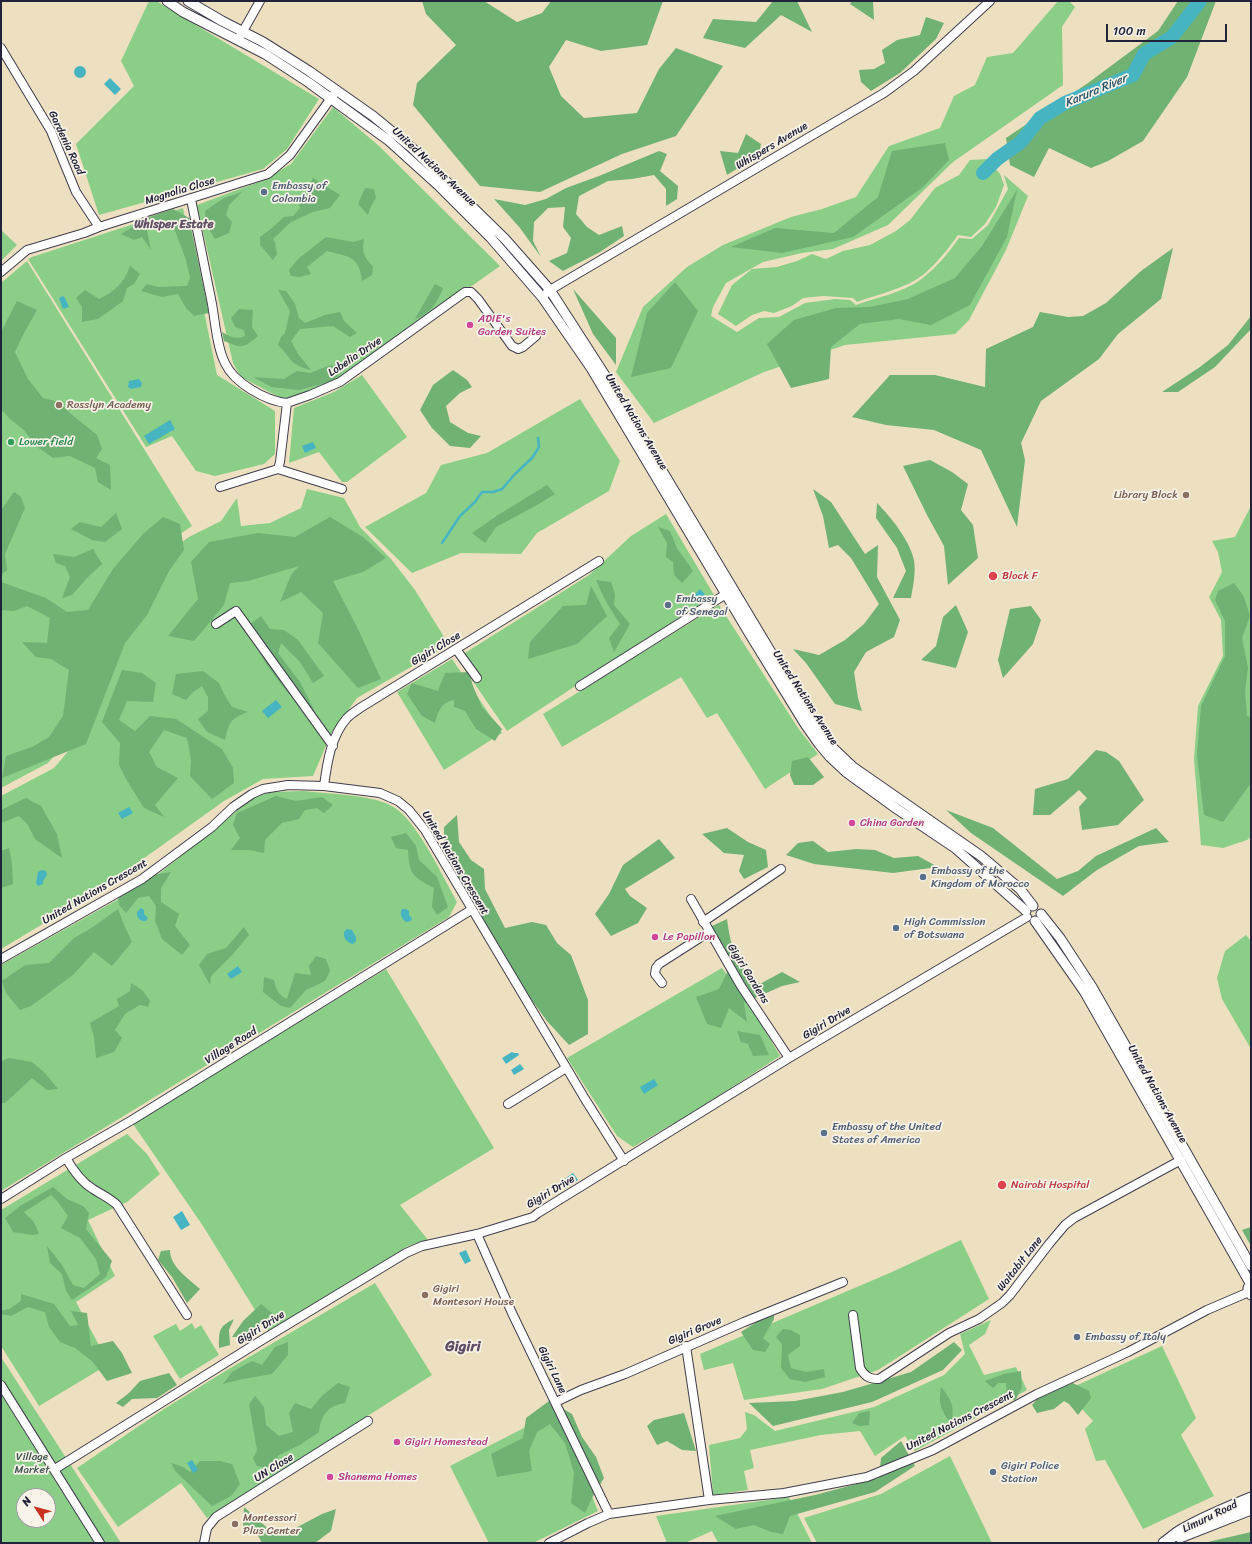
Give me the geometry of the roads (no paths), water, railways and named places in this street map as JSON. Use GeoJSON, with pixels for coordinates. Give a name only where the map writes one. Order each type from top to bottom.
{"type":"FeatureCollection","features":[{"type":"Feature","properties":{"kind":"main road","name":"Limuru Road"},"geometry":{"type":"LineString","coordinates":[[1167,1541],[1180,1531],[1204,1518],[1251,1498]]}},
{"type":"Feature","properties":{"kind":"main road","name":"Limuru Road"},"geometry":{"type":"LineString","coordinates":[[1167,1541],[1182,1537],[1251,1509]]}},
{"type":"Feature","properties":{"kind":"street","name":"United Nations Avenue"},"geometry":{"type":"LineString","coordinates":[[167,1],[184,12],[262,42],[304,68],[440,187],[490,238],[542,297],[591,368],[814,724],[832,747],[854,768],[981,856],[1020,890],[1030,914],[1084,991],[1181,1160],[1250,1288]]}},
{"type":"Feature","properties":{"kind":"street","name":"United Nations Avenue"},"geometry":{"type":"LineString","coordinates":[[188,1],[244,36],[265,54],[334,95],[373,116],[412,148],[505,239],[550,290],[606,377],[692,530],[726,594],[805,724],[830,758],[846,772],[955,848],[1030,914]]}},
{"type":"Feature","properties":{"kind":"street"},"geometry":{"type":"LineString","coordinates":[[244,36],[260,1]]}},
{"type":"Feature","properties":{"kind":"street","name":"Whispers Avenue"},"geometry":{"type":"LineString","coordinates":[[542,297],[550,290],[884,93],[914,71],[990,1]]}},
{"type":"Feature","properties":{"kind":"street","name":"Gardenia Road"},"geometry":{"type":"LineString","coordinates":[[1,48],[51,131],[76,192],[99,227]]}},
{"type":"Feature","properties":{"kind":"street","name":"Magnolia Close"},"geometry":{"type":"LineString","coordinates":[[1,272],[28,250],[84,234],[99,227],[268,174],[290,155],[334,95]]}},
{"type":"Feature","properties":{"kind":"street"},"geometry":{"type":"LineString","coordinates":[[191,199],[216,331],[224,363],[234,376],[245,385],[266,397],[287,403],[278,469],[273,472],[220,487]]}},
{"type":"Feature","properties":{"kind":"street","name":"Lobelia Drive"},"geometry":{"type":"LineString","coordinates":[[287,403],[340,382],[465,292],[471,292],[478,299],[512,346],[518,349],[523,347],[536,336]]}},
{"type":"Feature","properties":{"kind":"street"},"geometry":{"type":"LineString","coordinates":[[278,469],[342,489]]}},
{"type":"Feature","properties":{"kind":"street","name":"Gigiri Close"},"geometry":{"type":"LineString","coordinates":[[324,786],[328,756],[338,731],[348,718],[360,708],[599,561]]}},
{"type":"Feature","properties":{"kind":"street"},"geometry":{"type":"LineString","coordinates":[[580,686],[726,594]]}},
{"type":"Feature","properties":{"kind":"street"},"geometry":{"type":"LineString","coordinates":[[216,624],[236,611],[333,746]]}},
{"type":"Feature","properties":{"kind":"street"},"geometry":{"type":"LineString","coordinates":[[456,649],[477,678]]}},
{"type":"Feature","properties":{"kind":"street","name":"United Nations Crescent"},"geometry":{"type":"LineString","coordinates":[[1,959],[142,879],[196,840],[233,807],[252,794],[263,789],[288,785],[324,786],[380,793],[398,801],[409,810],[426,832],[566,1068],[624,1161]]}},
{"type":"Feature","properties":{"kind":"street"},"geometry":{"type":"LineString","coordinates":[[703,922],[781,869]]}},
{"type":"Feature","properties":{"kind":"street","name":"Gigiri Gardens"},"geometry":{"type":"LineString","coordinates":[[691,900],[741,986],[789,1058]]}},
{"type":"Feature","properties":{"kind":"street","name":"United Nations Avenue"},"geometry":{"type":"LineString","coordinates":[[1030,914],[1039,907],[1041,914],[1060,938],[1092,987],[1251,1266]]}},
{"type":"Feature","properties":{"kind":"street","name":"Village Road"},"geometry":{"type":"LineString","coordinates":[[1,1199],[66,1158],[132,1120],[471,910]]}},
{"type":"Feature","properties":{"kind":"street","name":"Gigiri Drive"},"geometry":{"type":"LineString","coordinates":[[55,1469],[386,1264],[416,1248],[477,1234],[533,1217],[789,1058],[1030,914]]}},
{"type":"Feature","properties":{"kind":"street"},"geometry":{"type":"LineString","coordinates":[[662,983],[655,974],[656,968],[659,964],[709,932]]}},
{"type":"Feature","properties":{"kind":"street"},"geometry":{"type":"LineString","coordinates":[[508,1104],[566,1068]]}},
{"type":"Feature","properties":{"kind":"street"},"geometry":{"type":"LineString","coordinates":[[66,1158],[81,1179],[92,1189],[111,1199],[117,1205],[186,1315]]}},
{"type":"Feature","properties":{"kind":"street","name":"Waitabit Lane"},"geometry":{"type":"LineString","coordinates":[[853,1316],[860,1368],[864,1374],[871,1379],[879,1379],[949,1333],[979,1319],[1002,1303],[1065,1225],[1074,1218],[1181,1160]]}},
{"type":"Feature","properties":{"kind":"street","name":"Gigiri Lane"},"geometry":{"type":"LineString","coordinates":[[477,1234],[512,1313],[609,1514]]}},
{"type":"Feature","properties":{"kind":"street","name":"Gigiri Grove"},"geometry":{"type":"LineString","coordinates":[[556,1402],[581,1390],[625,1374],[686,1346],[843,1282]]}},
{"type":"Feature","properties":{"kind":"street","name":"United Nations Crescent"},"geometry":{"type":"LineString","coordinates":[[549,1543],[609,1514],[709,1500],[784,1493],[825,1486],[873,1474],[933,1450],[1037,1394],[1128,1352],[1250,1288]]}},
{"type":"Feature","properties":{"kind":"street"},"geometry":{"type":"LineString","coordinates":[[686,1346],[709,1500]]}},
{"type":"Feature","properties":{"kind":"street"},"geometry":{"type":"LineString","coordinates":[[1,1385],[100,1543]]}},
{"type":"Feature","properties":{"kind":"street","name":"UN Close"},"geometry":{"type":"LineString","coordinates":[[204,1543],[207,1528],[216,1516],[368,1421]]}},
{"type":"Feature","properties":{"kind":"water"},"geometry":{"type":"Polygon","coordinates":[[[78,66],[82,66],[86,72],[82,78],[78,78],[74,74],[74,70],[78,66]]]}},
{"type":"Feature","properties":{"kind":"water"},"geometry":{"type":"Polygon","coordinates":[[[110,78],[121,89],[115,95],[104,84],[110,78]]]}},
{"type":"Feature","properties":{"kind":"water"},"geometry":{"type":"Polygon","coordinates":[[[63,296],[69,307],[63,309],[59,298],[63,296]]]}},
{"type":"Feature","properties":{"kind":"water"},"geometry":{"type":"Polygon","coordinates":[[[139,379],[142,383],[141,387],[131,389],[128,387],[129,381],[139,379]]]}},
{"type":"Feature","properties":{"kind":"water"},"geometry":{"type":"Polygon","coordinates":[[[170,420],[175,429],[149,444],[144,436],[170,420]]]}},
{"type":"Feature","properties":{"kind":"water"},"geometry":{"type":"Polygon","coordinates":[[[313,442],[316,448],[305,453],[302,446],[313,442]]]}},
{"type":"Feature","properties":{"kind":"water"},"geometry":{"type":"Polygon","coordinates":[[[700,589],[705,594],[696,604],[690,599],[700,589]]]}},
{"type":"Feature","properties":{"kind":"water"},"geometry":{"type":"Polygon","coordinates":[[[276,700],[282,707],[268,718],[262,711],[276,700]]]}},
{"type":"Feature","properties":{"kind":"water"},"geometry":{"type":"Polygon","coordinates":[[[129,807],[133,813],[122,819],[118,813],[129,807]]]}},
{"type":"Feature","properties":{"kind":"water"},"geometry":{"type":"Polygon","coordinates":[[[42,870],[46,871],[47,875],[43,881],[43,884],[38,886],[36,883],[38,872],[42,870]]]}},
{"type":"Feature","properties":{"kind":"water"},"geometry":{"type":"Polygon","coordinates":[[[141,908],[144,910],[144,914],[148,918],[146,921],[140,920],[137,916],[137,912],[141,908]]]}},
{"type":"Feature","properties":{"kind":"water"},"geometry":{"type":"Polygon","coordinates":[[[402,909],[409,911],[409,915],[412,918],[411,921],[406,922],[403,919],[401,916],[402,909]]]}},
{"type":"Feature","properties":{"kind":"water"},"geometry":{"type":"Polygon","coordinates":[[[347,929],[352,930],[356,937],[356,941],[353,944],[349,943],[345,938],[344,932],[347,929]]]}},
{"type":"Feature","properties":{"kind":"water"},"geometry":{"type":"Polygon","coordinates":[[[238,966],[242,972],[231,979],[227,974],[238,966]]]}},
{"type":"Feature","properties":{"kind":"water"},"geometry":{"type":"Polygon","coordinates":[[[512,1052],[518,1053],[519,1055],[506,1064],[502,1058],[512,1052]]]}},
{"type":"Feature","properties":{"kind":"water"},"geometry":{"type":"Polygon","coordinates":[[[520,1064],[524,1069],[514,1075],[511,1070],[520,1064]]]}},
{"type":"Feature","properties":{"kind":"water"},"geometry":{"type":"Polygon","coordinates":[[[654,1079],[658,1085],[644,1094],[640,1087],[654,1079]]]}},
{"type":"Feature","properties":{"kind":"water"},"geometry":{"type":"Polygon","coordinates":[[[573,1173],[578,1180],[565,1189],[560,1182],[573,1173]]]}},
{"type":"Feature","properties":{"kind":"water"},"geometry":{"type":"Polygon","coordinates":[[[182,1211],[190,1225],[181,1230],[173,1217],[182,1211]]]}},
{"type":"Feature","properties":{"kind":"water"},"geometry":{"type":"Polygon","coordinates":[[[466,1250],[471,1261],[465,1264],[459,1253],[466,1250]]]}},
{"type":"Feature","properties":{"kind":"water"},"geometry":{"type":"Polygon","coordinates":[[[192,1460],[198,1470],[193,1473],[187,1463],[192,1460]]]}},
{"type":"Feature","properties":{"kind":"waterway","name":"Karura River"},"geometry":{"type":"LineString","coordinates":[[983,173],[997,159],[1021,142],[1040,118],[1065,103],[1133,75],[1144,54],[1172,37],[1200,1]]}},
{"type":"Feature","properties":{"kind":"waterway"},"geometry":{"type":"LineString","coordinates":[[442,543],[460,516],[475,502],[482,492],[493,492],[502,489],[532,458],[539,447],[538,438]]}},
{"type":"Feature","properties":{"kind":"place","name":"Embassy of Colombia"},"geometry":{"type":"Point","coordinates":[264,192]}},
{"type":"Feature","properties":{"kind":"place","name":"ADIE's Garden Suites"},"geometry":{"type":"Point","coordinates":[470,325]}},
{"type":"Feature","properties":{"kind":"place","name":"Rosslyn Academy"},"geometry":{"type":"Point","coordinates":[59,405]}},
{"type":"Feature","properties":{"kind":"place","name":"Lower field"},"geometry":{"type":"Point","coordinates":[11,442]}},
{"type":"Feature","properties":{"kind":"place","name":"Library Block"},"geometry":{"type":"Point","coordinates":[1186,495]}},
{"type":"Feature","properties":{"kind":"place","name":"Block F"},"geometry":{"type":"Point","coordinates":[993,576]}},
{"type":"Feature","properties":{"kind":"place","name":"Embassy of Senegal"},"geometry":{"type":"Point","coordinates":[668,605]}},
{"type":"Feature","properties":{"kind":"place","name":"China Garden"},"geometry":{"type":"Point","coordinates":[852,823]}},
{"type":"Feature","properties":{"kind":"place","name":"Embassy of the Kingdom of Morocco"},"geometry":{"type":"Point","coordinates":[923,877]}},
{"type":"Feature","properties":{"kind":"place","name":"High Commission of Botswana"},"geometry":{"type":"Point","coordinates":[896,928]}},
{"type":"Feature","properties":{"kind":"place","name":"Le Papillon"},"geometry":{"type":"Point","coordinates":[655,937]}},
{"type":"Feature","properties":{"kind":"place","name":"Embassy of the United States of America"},"geometry":{"type":"Point","coordinates":[824,1133]}},
{"type":"Feature","properties":{"kind":"place","name":"Nairobi Hospital"},"geometry":{"type":"Point","coordinates":[1002,1185]}},
{"type":"Feature","properties":{"kind":"place","name":"Gigiri Montesori House"},"geometry":{"type":"Point","coordinates":[425,1295]}},
{"type":"Feature","properties":{"kind":"place","name":"Embassy of Italy"},"geometry":{"type":"Point","coordinates":[1077,1337]}},
{"type":"Feature","properties":{"kind":"place","name":"Gigiri Homestead"},"geometry":{"type":"Point","coordinates":[397,1442]}},
{"type":"Feature","properties":{"kind":"place","name":"Gigiri Police Station"},"geometry":{"type":"Point","coordinates":[993,1472]}},
{"type":"Feature","properties":{"kind":"place","name":"Shanema Homes"},"geometry":{"type":"Point","coordinates":[330,1477]}},
{"type":"Feature","properties":{"kind":"place","name":"Montessori Plus Center"},"geometry":{"type":"Point","coordinates":[235,1524]}},
{"type":"Feature","properties":{"kind":"district","name":"Whisper Estate"},"geometry":{"type":"Point","coordinates":[174,225]}},
{"type":"Feature","properties":{"kind":"district","name":"Gigiri"},"geometry":{"type":"Point","coordinates":[463,1347]}},
{"type":"Feature","properties":{"kind":"park label","name":"Village Market"},"geometry":{"type":"Point","coordinates":[32,1463]}}]}
